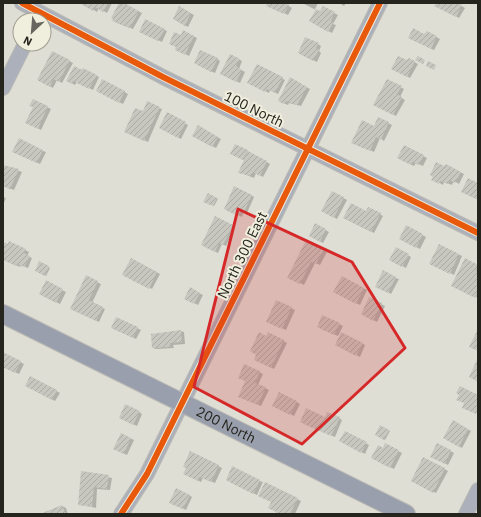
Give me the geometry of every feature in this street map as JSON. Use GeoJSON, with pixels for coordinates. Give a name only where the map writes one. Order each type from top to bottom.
{"type":"FeatureCollection","features":[{"type":"Feature","properties":{"kind":"main road","name":"200 North"},"geometry":{"type":"LineString","coordinates":[[3,314],[406,514]]}},
{"type":"Feature","properties":{"kind":"street","name":"100 North"},"geometry":{"type":"LineString","coordinates":[[22,3],[42,12]]}},
{"type":"Feature","properties":{"kind":"street","name":"North 300 East"},"geometry":{"type":"LineString","coordinates":[[121,514],[147,474],[380,3]]}},
{"type":"Feature","properties":{"kind":"street","name":"100 North"},"geometry":{"type":"LineString","coordinates":[[52,17],[163,77],[478,233]]}},
{"type":"Feature","properties":{"kind":"street"},"geometry":{"type":"LineString","coordinates":[[3,88],[21,52]]}},
{"type":"Feature","properties":{"kind":"street"},"geometry":{"type":"LineString","coordinates":[[466,514],[478,490]]}},
{"type":"Feature","properties":{"kind":"highlighted area"},"geometry":{"type":"Polygon","coordinates":[[[238,209],[352,262],[405,348],[302,444],[194,387],[238,209]]]}},
{"type":"Feature","properties":{"kind":"building"},"geometry":{"type":"Polygon","coordinates":[[[108,3],[103,12],[95,7],[93,11],[81,4],[108,3]]]}},
{"type":"Feature","properties":{"kind":"building"},"geometry":{"type":"Polygon","coordinates":[[[119,3],[124,3],[139,11],[130,28],[112,21],[113,19],[111,18],[119,3]]]}},
{"type":"Feature","properties":{"kind":"building"},"geometry":{"type":"Polygon","coordinates":[[[267,3],[285,3],[289,5],[284,14],[266,6],[267,3]]]}},
{"type":"Feature","properties":{"kind":"building"},"geometry":{"type":"Polygon","coordinates":[[[436,3],[458,3],[462,5],[456,17],[434,6],[436,3]]]}},
{"type":"Feature","properties":{"kind":"building"},"geometry":{"type":"Polygon","coordinates":[[[179,6],[191,13],[185,26],[173,19],[179,6]]]}},
{"type":"Feature","properties":{"kind":"building"},"geometry":{"type":"Polygon","coordinates":[[[323,6],[335,12],[331,21],[333,23],[328,32],[309,21],[316,9],[320,11],[323,6]]]}},
{"type":"Feature","properties":{"kind":"building"},"geometry":{"type":"Polygon","coordinates":[[[145,19],[165,29],[158,41],[139,32],[145,19]]]}},
{"type":"Feature","properties":{"kind":"building"},"geometry":{"type":"Polygon","coordinates":[[[413,28],[424,34],[427,31],[437,36],[431,49],[408,38],[413,28]]]}},
{"type":"Feature","properties":{"kind":"building"},"geometry":{"type":"Polygon","coordinates":[[[183,30],[194,36],[185,55],[175,50],[176,47],[169,44],[174,32],[181,35],[183,30]]]}},
{"type":"Feature","properties":{"kind":"building"},"geometry":{"type":"Polygon","coordinates":[[[305,37],[319,43],[316,48],[319,50],[313,61],[298,53],[305,37]]]}},
{"type":"Feature","properties":{"kind":"building"},"geometry":{"type":"Polygon","coordinates":[[[200,50],[218,58],[211,72],[194,63],[200,50]]]}},
{"type":"Feature","properties":{"kind":"building"},"geometry":{"type":"Polygon","coordinates":[[[52,51],[70,60],[59,82],[53,79],[50,87],[37,80],[52,51]]]}},
{"type":"Feature","properties":{"kind":"building"},"geometry":{"type":"Polygon","coordinates":[[[230,54],[240,59],[236,66],[242,70],[236,82],[220,74],[230,54]]]}},
{"type":"Feature","properties":{"kind":"building"},"geometry":{"type":"Polygon","coordinates":[[[398,56],[407,60],[409,58],[415,61],[407,77],[391,69],[398,56]]]}},
{"type":"Feature","properties":{"kind":"building"},"geometry":{"type":"Polygon","coordinates":[[[418,56],[425,60],[423,64],[415,60],[418,56]]]}},
{"type":"Feature","properties":{"kind":"building"},"geometry":{"type":"Polygon","coordinates":[[[428,61],[436,65],[434,70],[426,66],[428,61]]]}},
{"type":"Feature","properties":{"kind":"building"},"geometry":{"type":"Polygon","coordinates":[[[257,64],[283,77],[275,93],[267,89],[265,92],[247,83],[257,64]]]}},
{"type":"Feature","properties":{"kind":"building"},"geometry":{"type":"Polygon","coordinates":[[[74,66],[82,70],[83,68],[97,75],[89,89],[73,81],[72,84],[66,81],[74,66]]]}},
{"type":"Feature","properties":{"kind":"building"},"geometry":{"type":"Polygon","coordinates":[[[290,77],[307,87],[297,105],[286,101],[284,104],[278,101],[290,77]]]}},
{"type":"Feature","properties":{"kind":"building"},"geometry":{"type":"Polygon","coordinates":[[[102,79],[125,91],[119,103],[96,91],[102,79]]]}},
{"type":"Feature","properties":{"kind":"building"},"geometry":{"type":"Polygon","coordinates":[[[387,79],[402,86],[397,94],[402,97],[393,115],[373,105],[387,79]]]}},
{"type":"Feature","properties":{"kind":"building"},"geometry":{"type":"Polygon","coordinates":[[[33,99],[48,106],[38,129],[25,123],[33,107],[29,106],[33,99]]]}},
{"type":"Feature","properties":{"kind":"building"},"geometry":{"type":"Polygon","coordinates":[[[147,101],[160,107],[144,141],[124,132],[135,108],[143,111],[147,101]]]}},
{"type":"Feature","properties":{"kind":"building"},"geometry":{"type":"Polygon","coordinates":[[[167,112],[186,122],[178,138],[159,128],[167,112]]]}},
{"type":"Feature","properties":{"kind":"building"},"geometry":{"type":"Polygon","coordinates":[[[378,117],[389,122],[381,140],[376,137],[370,151],[351,143],[362,120],[374,126],[378,117]]]}},
{"type":"Feature","properties":{"kind":"building"},"geometry":{"type":"Polygon","coordinates":[[[198,125],[218,137],[212,147],[192,136],[198,125]]]}},
{"type":"Feature","properties":{"kind":"building"},"geometry":{"type":"Polygon","coordinates":[[[19,138],[43,150],[37,163],[12,152],[19,138]]]}},
{"type":"Feature","properties":{"kind":"building"},"geometry":{"type":"Polygon","coordinates":[[[235,144],[248,150],[243,160],[230,154],[235,144]]]}},
{"type":"Feature","properties":{"kind":"building"},"geometry":{"type":"Polygon","coordinates":[[[404,145],[424,155],[419,165],[412,162],[411,165],[397,158],[404,145]]]}},
{"type":"Feature","properties":{"kind":"building"},"geometry":{"type":"Polygon","coordinates":[[[248,151],[267,161],[260,176],[253,172],[251,176],[238,173],[248,151]]]}},
{"type":"Feature","properties":{"kind":"building"},"geometry":{"type":"Polygon","coordinates":[[[436,162],[444,166],[446,164],[461,172],[455,183],[450,180],[448,184],[440,181],[439,184],[431,180],[433,177],[430,175],[436,162]]]}},
{"type":"Feature","properties":{"kind":"building"},"geometry":{"type":"Polygon","coordinates":[[[3,165],[19,169],[10,189],[3,186],[3,165]]]}},
{"type":"Feature","properties":{"kind":"building"},"geometry":{"type":"Polygon","coordinates":[[[468,178],[478,183],[478,200],[461,192],[468,178]]]}},
{"type":"Feature","properties":{"kind":"building"},"geometry":{"type":"Polygon","coordinates":[[[234,186],[252,195],[244,212],[241,210],[238,216],[224,209],[234,186]]]}},
{"type":"Feature","properties":{"kind":"building"},"geometry":{"type":"Polygon","coordinates":[[[332,191],[344,197],[334,218],[321,211],[332,191]]]}},
{"type":"Feature","properties":{"kind":"building"},"geometry":{"type":"Polygon","coordinates":[[[208,193],[217,198],[213,206],[203,202],[208,193]]]}},
{"type":"Feature","properties":{"kind":"building"},"geometry":{"type":"Polygon","coordinates":[[[351,203],[366,211],[368,207],[381,213],[371,232],[343,218],[351,203]]]}},
{"type":"Feature","properties":{"kind":"building"},"geometry":{"type":"Polygon","coordinates":[[[215,216],[233,225],[223,245],[219,243],[215,252],[201,245],[215,216]]]}},
{"type":"Feature","properties":{"kind":"building"},"geometry":{"type":"Polygon","coordinates":[[[315,223],[326,229],[320,242],[309,236],[315,223]]]}},
{"type":"Feature","properties":{"kind":"building"},"geometry":{"type":"Polygon","coordinates":[[[406,225],[423,234],[416,248],[399,239],[406,225]]]}},
{"type":"Feature","properties":{"kind":"building"},"geometry":{"type":"Polygon","coordinates":[[[306,240],[324,249],[316,264],[311,262],[300,284],[287,278],[306,240]]]}},
{"type":"Feature","properties":{"kind":"building"},"geometry":{"type":"Polygon","coordinates":[[[9,241],[26,249],[24,253],[30,256],[24,267],[17,264],[16,266],[3,260],[3,242],[8,244],[9,241]]]}},
{"type":"Feature","properties":{"kind":"building"},"geometry":{"type":"Polygon","coordinates":[[[439,244],[459,254],[450,274],[429,264],[439,244]]]}},
{"type":"Feature","properties":{"kind":"building"},"geometry":{"type":"Polygon","coordinates":[[[396,247],[409,254],[402,267],[389,260],[396,247]]]}},
{"type":"Feature","properties":{"kind":"building"},"geometry":{"type":"Polygon","coordinates":[[[131,258],[157,272],[149,289],[122,275],[131,258]]]}},
{"type":"Feature","properties":{"kind":"building"},"geometry":{"type":"Polygon","coordinates":[[[465,258],[478,265],[476,271],[478,272],[478,291],[475,298],[451,286],[465,258]]]}},
{"type":"Feature","properties":{"kind":"building"},"geometry":{"type":"Polygon","coordinates":[[[39,261],[49,266],[45,276],[35,271],[39,261]]]}},
{"type":"Feature","properties":{"kind":"building"},"geometry":{"type":"Polygon","coordinates":[[[383,270],[396,277],[388,293],[375,287],[383,270]]]}},
{"type":"Feature","properties":{"kind":"building"},"geometry":{"type":"Polygon","coordinates":[[[86,275],[98,281],[89,300],[103,307],[96,321],[70,309],[86,275]]]}},
{"type":"Feature","properties":{"kind":"building"},"geometry":{"type":"Polygon","coordinates":[[[342,276],[364,288],[356,304],[333,292],[342,276]]]}},
{"type":"Feature","properties":{"kind":"building"},"geometry":{"type":"Polygon","coordinates":[[[46,280],[63,289],[56,303],[39,294],[46,280]]]}},
{"type":"Feature","properties":{"kind":"building"},"geometry":{"type":"Polygon","coordinates":[[[190,287],[200,293],[194,304],[184,299],[190,287]]]}},
{"type":"Feature","properties":{"kind":"building"},"geometry":{"type":"Polygon","coordinates":[[[369,297],[382,303],[373,321],[361,314],[369,297]]]}},
{"type":"Feature","properties":{"kind":"building"},"geometry":{"type":"Polygon","coordinates":[[[276,300],[292,307],[282,329],[266,322],[276,300]]]}},
{"type":"Feature","properties":{"kind":"building"},"geometry":{"type":"Polygon","coordinates":[[[322,315],[340,323],[334,335],[317,327],[322,315]]]}},
{"type":"Feature","properties":{"kind":"building"},"geometry":{"type":"Polygon","coordinates":[[[116,317],[138,327],[133,338],[111,328],[116,317]]]}},
{"type":"Feature","properties":{"kind":"building"},"geometry":{"type":"Polygon","coordinates":[[[478,329],[478,351],[469,347],[478,329]]]}},
{"type":"Feature","properties":{"kind":"building"},"geometry":{"type":"Polygon","coordinates":[[[181,330],[182,342],[170,343],[171,347],[152,348],[151,334],[181,330]]]}},
{"type":"Feature","properties":{"kind":"building"},"geometry":{"type":"Polygon","coordinates":[[[259,332],[266,336],[268,332],[284,340],[271,368],[254,360],[256,355],[250,351],[259,332]]]}},
{"type":"Feature","properties":{"kind":"building"},"geometry":{"type":"Polygon","coordinates":[[[341,332],[363,343],[356,356],[335,345],[341,332]]]}},
{"type":"Feature","properties":{"kind":"building"},"geometry":{"type":"Polygon","coordinates":[[[3,352],[21,361],[15,373],[3,367],[3,352]]]}},
{"type":"Feature","properties":{"kind":"building"},"geometry":{"type":"Polygon","coordinates":[[[477,360],[478,361],[478,382],[469,377],[477,360]]]}},
{"type":"Feature","properties":{"kind":"building"},"geometry":{"type":"Polygon","coordinates":[[[244,364],[260,371],[255,383],[266,387],[258,405],[238,397],[245,381],[238,378],[244,364]]]}},
{"type":"Feature","properties":{"kind":"building"},"geometry":{"type":"Polygon","coordinates":[[[30,376],[57,390],[52,400],[25,386],[30,376]]]}},
{"type":"Feature","properties":{"kind":"building"},"geometry":{"type":"Polygon","coordinates":[[[460,386],[478,395],[478,410],[476,414],[462,408],[464,403],[456,400],[459,395],[456,393],[460,386]]]}},
{"type":"Feature","properties":{"kind":"building"},"geometry":{"type":"Polygon","coordinates":[[[279,392],[297,401],[290,415],[272,406],[279,392]]]}},
{"type":"Feature","properties":{"kind":"building"},"geometry":{"type":"Polygon","coordinates":[[[125,404],[140,411],[133,425],[119,418],[125,404]]]}},
{"type":"Feature","properties":{"kind":"building"},"geometry":{"type":"Polygon","coordinates":[[[306,408],[325,417],[327,412],[340,417],[331,436],[300,422],[306,408]]]}},
{"type":"Feature","properties":{"kind":"building"},"geometry":{"type":"Polygon","coordinates":[[[453,420],[468,429],[459,447],[443,438],[453,420]]]}},
{"type":"Feature","properties":{"kind":"building"},"geometry":{"type":"Polygon","coordinates":[[[380,425],[389,430],[384,440],[375,435],[380,425]]]}},
{"type":"Feature","properties":{"kind":"building"},"geometry":{"type":"Polygon","coordinates":[[[345,431],[367,442],[361,453],[339,441],[345,431]]]}},
{"type":"Feature","properties":{"kind":"building"},"geometry":{"type":"Polygon","coordinates":[[[121,433],[131,438],[124,454],[113,449],[121,433]]]}},
{"type":"Feature","properties":{"kind":"building"},"geometry":{"type":"Polygon","coordinates":[[[385,443],[399,450],[390,468],[371,458],[378,445],[383,448],[385,443]]]}},
{"type":"Feature","properties":{"kind":"building"},"geometry":{"type":"Polygon","coordinates":[[[437,443],[451,450],[445,464],[430,457],[437,443]]]}},
{"type":"Feature","properties":{"kind":"building"},"geometry":{"type":"Polygon","coordinates":[[[190,451],[219,465],[211,482],[199,477],[198,481],[183,474],[186,468],[183,467],[190,451]]]}},
{"type":"Feature","properties":{"kind":"building"},"geometry":{"type":"Polygon","coordinates":[[[423,457],[445,468],[433,493],[411,481],[423,457]]]}},
{"type":"Feature","properties":{"kind":"building"},"geometry":{"type":"Polygon","coordinates":[[[232,466],[260,480],[253,494],[226,480],[232,466]]]}},
{"type":"Feature","properties":{"kind":"building"},"geometry":{"type":"Polygon","coordinates":[[[81,471],[109,475],[107,489],[94,487],[92,507],[78,505],[81,471]]]}},
{"type":"Feature","properties":{"kind":"building"},"geometry":{"type":"Polygon","coordinates":[[[265,482],[298,498],[290,514],[275,514],[276,512],[268,508],[271,502],[258,496],[265,482]]]}},
{"type":"Feature","properties":{"kind":"building"},"geometry":{"type":"Polygon","coordinates":[[[176,488],[190,495],[183,509],[169,503],[176,488]]]}},
{"type":"Feature","properties":{"kind":"building"},"geometry":{"type":"Polygon","coordinates":[[[62,505],[66,514],[40,514],[62,505]]]}},
{"type":"Feature","properties":{"kind":"cycle path"},"geometry":{"type":"LineString","coordinates":[[22,3],[163,77],[478,233]]}},
{"type":"Feature","properties":{"kind":"cycle path"},"geometry":{"type":"LineString","coordinates":[[121,514],[147,474],[380,3]]}}]}
